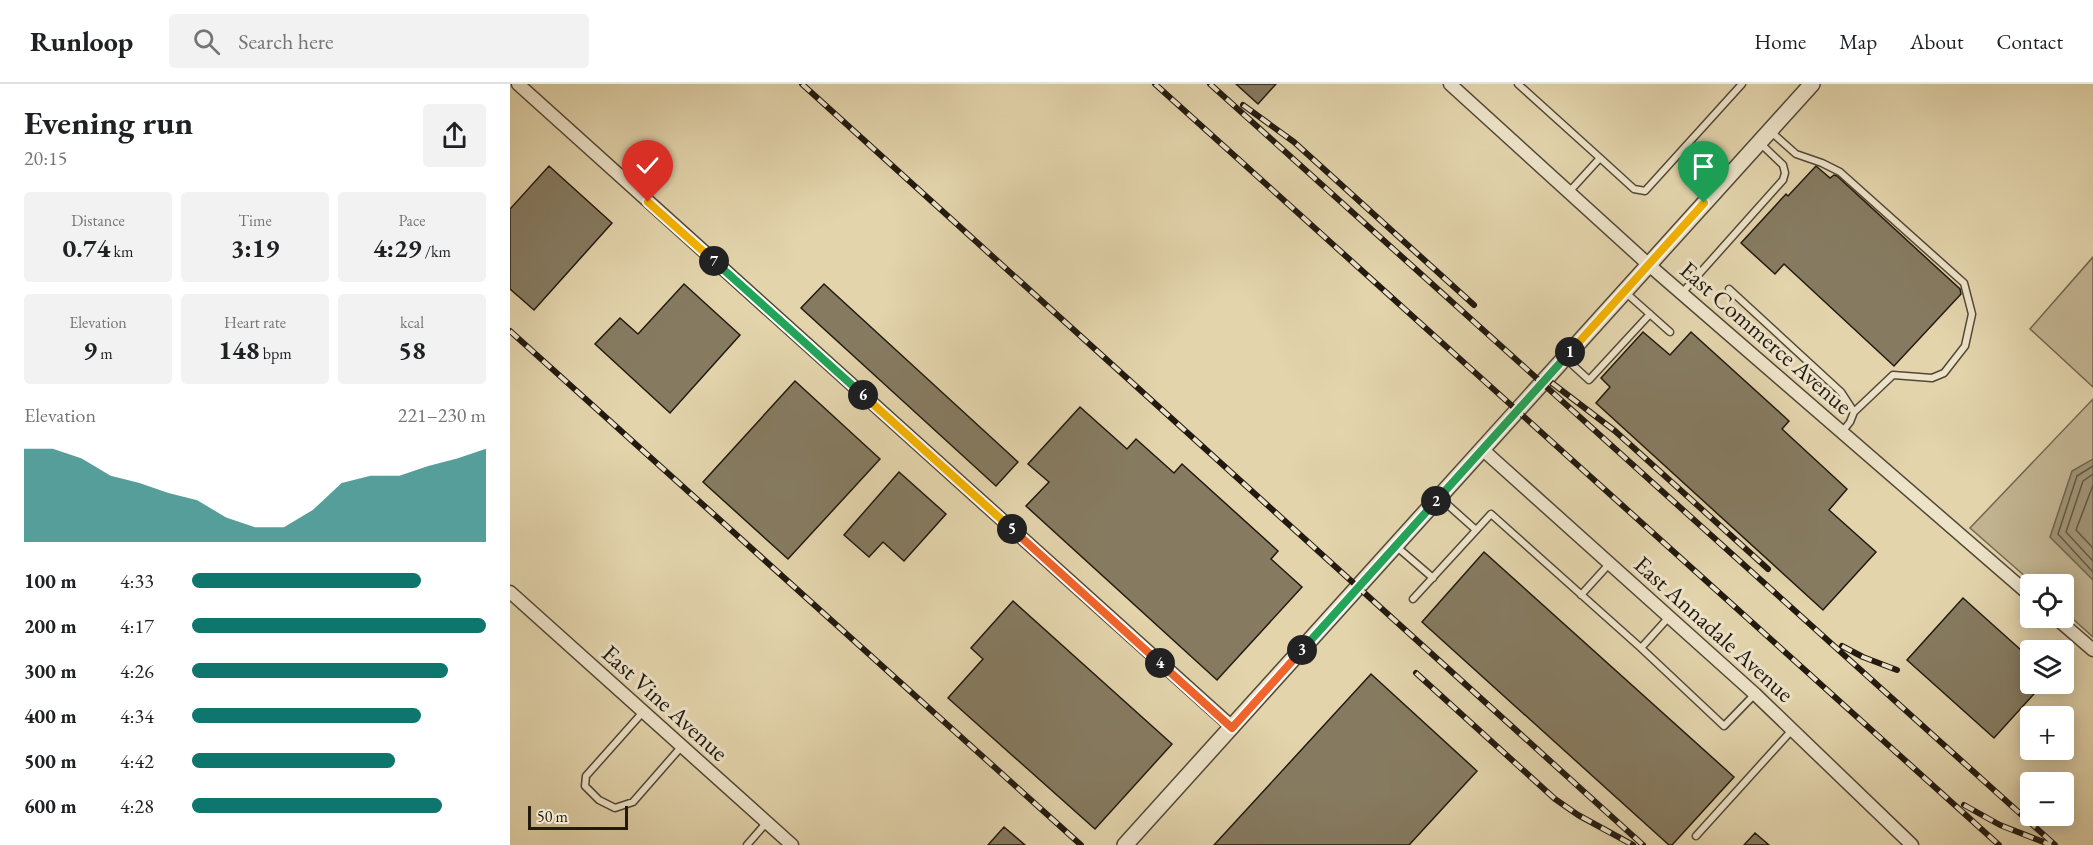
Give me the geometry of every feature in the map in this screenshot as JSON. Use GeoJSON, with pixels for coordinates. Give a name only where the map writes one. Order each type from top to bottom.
{"type":"FeatureCollection","features":[{"type":"Feature","properties":{"kind":"street"},"geometry":{"type":"LineString","coordinates":[[518,84],[1232,728]]}},
{"type":"Feature","properties":{"kind":"street","name":"East Commerce Avenue"},"geometry":{"type":"LineString","coordinates":[[1450,84],[1649,265],[2020,586]]}},
{"type":"Feature","properties":{"kind":"street"},"geometry":{"type":"LineString","coordinates":[[1125,845],[1812,84]]}},
{"type":"Feature","properties":{"kind":"street","name":"East Annadale Avenue"},"geometry":{"type":"LineString","coordinates":[[1482,449],[1755,694],[1912,845]]}},
{"type":"Feature","properties":{"kind":"street","name":"East Vine Avenue"},"geometry":{"type":"LineString","coordinates":[[510,592],[792,845]]}},
{"type":"Feature","properties":{"kind":"street"},"geometry":{"type":"LineString","coordinates":[[2068,628],[2093,650]]}},
{"type":"Feature","properties":{"kind":"lane"},"geometry":{"type":"LineString","coordinates":[[1518,84],[1634,189],[1645,191],[1742,84]]}},
{"type":"Feature","properties":{"kind":"lane"},"geometry":{"type":"LineString","coordinates":[[1682,293],[1776,189],[1785,172],[1765,136]]}},
{"type":"Feature","properties":{"kind":"lane"},"geometry":{"type":"LineString","coordinates":[[1765,136],[1796,154],[1840,172],[1964,283],[1972,314],[1965,346],[1944,373],[1932,378],[1893,375],[1854,412],[1850,423],[1842,432]]}},
{"type":"Feature","properties":{"kind":"lane"},"geometry":{"type":"LineString","coordinates":[[1569,192],[1600,158]]}},
{"type":"Feature","properties":{"kind":"lane"},"geometry":{"type":"LineString","coordinates":[[1730,288],[1841,392],[1854,412]]}},
{"type":"Feature","properties":{"kind":"lane"},"geometry":{"type":"LineString","coordinates":[[1624,292],[1670,332]]}},
{"type":"Feature","properties":{"kind":"lane"},"geometry":{"type":"LineString","coordinates":[[1565,358],[1589,380],[1650,314]]}},
{"type":"Feature","properties":{"kind":"lane"},"geometry":{"type":"LineString","coordinates":[[1439,497],[1476,530]]}},
{"type":"Feature","properties":{"kind":"lane"},"geometry":{"type":"LineString","coordinates":[[1413,599],[1491,514],[1641,648],[1724,726],[1755,694]]}},
{"type":"Feature","properties":{"kind":"lane"},"geometry":{"type":"LineString","coordinates":[[1396,545],[1433,578]]}},
{"type":"Feature","properties":{"kind":"lane"},"geometry":{"type":"LineString","coordinates":[[1581,595],[1610,563]]}},
{"type":"Feature","properties":{"kind":"lane"},"geometry":{"type":"LineString","coordinates":[[1641,648],[1670,616]]}},
{"type":"Feature","properties":{"kind":"lane"},"geometry":{"type":"LineString","coordinates":[[644,711],[586,776],[585,786],[598,800],[615,808],[633,802],[682,746]]}},
{"type":"Feature","properties":{"kind":"lane"},"geometry":{"type":"LineString","coordinates":[[1696,836],[1792,729]]}},
{"type":"Feature","properties":{"kind":"lane"},"geometry":{"type":"LineString","coordinates":[[747,845],[767,822]]}},
{"type":"Feature","properties":{"kind":"shaded area"},"geometry":{"type":"Polygon","coordinates":[[[2093,257],[2093,387],[2030,329],[2093,257]]]}},
{"type":"Feature","properties":{"kind":"shaded area"},"geometry":{"type":"Polygon","coordinates":[[[2093,399],[2093,637],[2074,620],[2074,574],[2022,574],[1970,528],[2093,399]]]}},
{"type":"Feature","properties":{"kind":"water"},"geometry":{"type":"Polygon","coordinates":[[[2093,459],[2093,580],[2050,537],[2072,471],[2093,459]]]}},
{"type":"Feature","properties":{"kind":"building"},"geometry":{"type":"Polygon","coordinates":[[[1236,84],[1276,84],[1258,104],[1236,84]]]}},
{"type":"Feature","properties":{"kind":"building"},"geometry":{"type":"Polygon","coordinates":[[[549,166],[612,223],[534,310],[510,289],[510,209],[549,166]]]}},
{"type":"Feature","properties":{"kind":"building"},"geometry":{"type":"Polygon","coordinates":[[[1816,166],[1830,178],[1837,176],[1960,289],[1961,294],[1894,366],[1784,264],[1775,274],[1741,243],[1786,194],[1788,196],[1816,166]]]}},
{"type":"Feature","properties":{"kind":"building"},"geometry":{"type":"Polygon","coordinates":[[[684,284],[740,335],[670,413],[595,344],[620,318],[638,334],[684,284]]]}},
{"type":"Feature","properties":{"kind":"building"},"geometry":{"type":"Polygon","coordinates":[[[824,284],[1018,462],[996,486],[801,308],[824,284]]]}},
{"type":"Feature","properties":{"kind":"building"},"geometry":{"type":"Polygon","coordinates":[[[1643,332],[1670,355],[1691,332],[1789,421],[1782,429],[1847,489],[1829,510],[1876,552],[1823,610],[1596,403],[1610,387],[1601,378],[1643,332]]]}},
{"type":"Feature","properties":{"kind":"building"},"geometry":{"type":"Polygon","coordinates":[[[795,381],[880,459],[788,559],[703,482],[795,381]]]}},
{"type":"Feature","properties":{"kind":"building"},"geometry":{"type":"Polygon","coordinates":[[[1080,407],[1127,449],[1136,439],[1174,473],[1182,464],[1278,551],[1271,559],[1302,587],[1217,680],[1026,506],[1049,482],[1028,464],[1080,407]]]}},
{"type":"Feature","properties":{"kind":"building"},"geometry":{"type":"Polygon","coordinates":[[[899,472],[946,514],[904,561],[883,542],[869,557],[844,535],[899,472]]]}},
{"type":"Feature","properties":{"kind":"building"},"geometry":{"type":"Polygon","coordinates":[[[1484,552],[1734,777],[1672,845],[1669,845],[1422,622],[1484,552]]]}},
{"type":"Feature","properties":{"kind":"building"},"geometry":{"type":"Polygon","coordinates":[[[1963,598],[2020,649],[2020,694],[2034,694],[2023,706],[2020,706],[2020,709],[1994,738],[1907,660],[1963,598]]]}},
{"type":"Feature","properties":{"kind":"building"},"geometry":{"type":"Polygon","coordinates":[[[1013,601],[1172,744],[1095,829],[948,698],[983,659],[971,648],[1013,601]]]}},
{"type":"Feature","properties":{"kind":"building"},"geometry":{"type":"Polygon","coordinates":[[[1371,674],[1477,771],[1409,845],[1214,845],[1371,674]]]}},
{"type":"Feature","properties":{"kind":"building"},"geometry":{"type":"Polygon","coordinates":[[[1004,827],[1025,845],[988,845],[1004,827]]]}},
{"type":"Feature","properties":{"kind":"building"},"geometry":{"type":"Polygon","coordinates":[[[1755,833],[1769,845],[1744,845],[1755,833]]]}},
{"type":"Feature","properties":{"kind":"railway"},"geometry":{"type":"LineString","coordinates":[[802,84],[1643,845]]}},
{"type":"Feature","properties":{"kind":"railway"},"geometry":{"type":"LineString","coordinates":[[1155,84],[1999,845]]}},
{"type":"Feature","properties":{"kind":"railway"},"geometry":{"type":"LineString","coordinates":[[1210,84],[2055,845]]}},
{"type":"Feature","properties":{"kind":"railway"},"geometry":{"type":"LineString","coordinates":[[1243,105],[1294,142],[1474,305]]}},
{"type":"Feature","properties":{"kind":"railway"},"geometry":{"type":"LineString","coordinates":[[510,331],[1081,845]]}},
{"type":"Feature","properties":{"kind":"railway"},"geometry":{"type":"LineString","coordinates":[[1552,383],[1615,431],[1768,569]]}},
{"type":"Feature","properties":{"kind":"railway"},"geometry":{"type":"LineString","coordinates":[[1842,646],[1897,670]]}},
{"type":"Feature","properties":{"kind":"railway"},"geometry":{"type":"LineString","coordinates":[[1416,673],[1555,799],[1578,815],[1633,845]]}},
{"type":"Feature","properties":{"kind":"railway"},"geometry":{"type":"LineString","coordinates":[[1964,805],[2000,825],[2051,845]]}},
{"type":"Feature","properties":{"kind":"route"},"geometry":{"type":"LineString","coordinates":[[648,202],[1232,728],[1704,203]]}}]}
